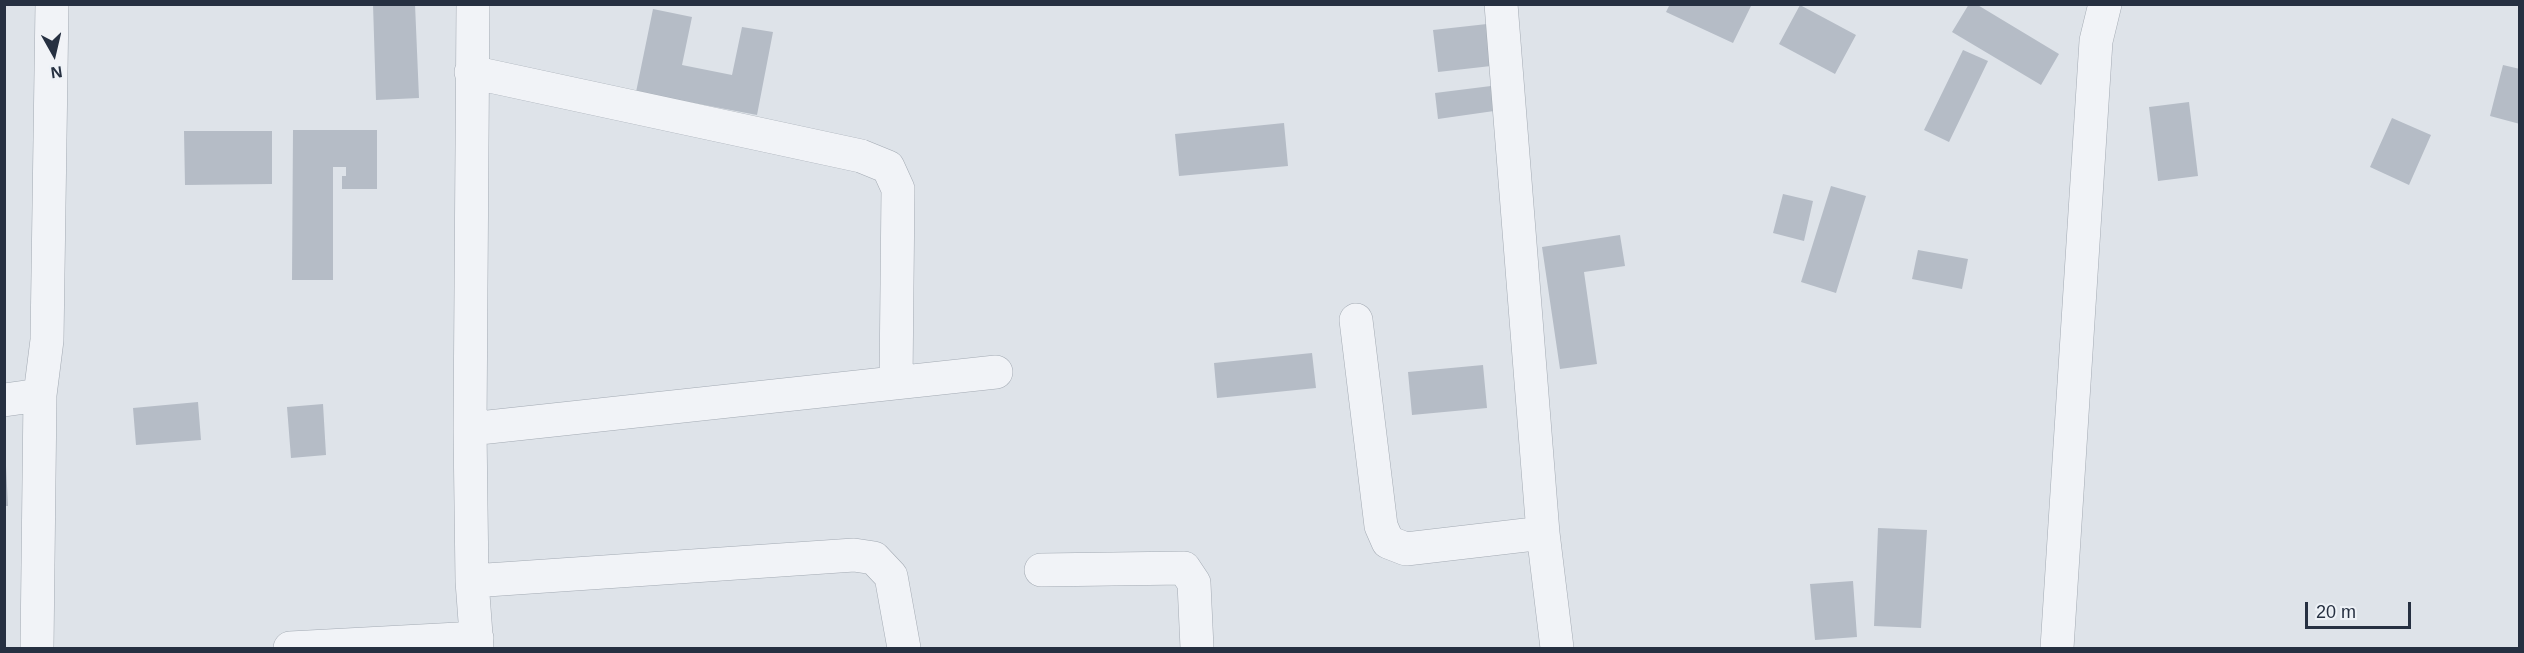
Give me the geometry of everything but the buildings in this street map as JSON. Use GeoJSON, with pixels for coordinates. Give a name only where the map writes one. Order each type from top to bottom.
{"type":"FeatureCollection","features":[{"type":"Feature","properties":{"kind":"street"},"geometry":{"type":"LineString","coordinates":[[37,648],[40,395],[47,340],[52,4]]}},
{"type":"Feature","properties":{"kind":"street"},"geometry":{"type":"LineString","coordinates":[[290,648],[477,643],[472,581],[470,429],[472,4]]}},
{"type":"Feature","properties":{"kind":"street"},"geometry":{"type":"LineString","coordinates":[[1501,4],[1543,533],[1557,648]]}},
{"type":"Feature","properties":{"kind":"street"},"geometry":{"type":"LineString","coordinates":[[2057,648],[2096,41],[2105,4]]}},
{"type":"Feature","properties":{"kind":"street"},"geometry":{"type":"LineString","coordinates":[[471,72],[861,156],[888,167],[898,189],[896,382]]}},
{"type":"Feature","properties":{"kind":"street"},"geometry":{"type":"LineString","coordinates":[[1356,320],[1381,526],[1388,542],[1406,549],[1543,533]]}},
{"type":"Feature","properties":{"kind":"street"},"geometry":{"type":"LineString","coordinates":[[470,429],[996,372]]}},
{"type":"Feature","properties":{"kind":"street"},"geometry":{"type":"LineString","coordinates":[[4,400],[40,395]]}},
{"type":"Feature","properties":{"kind":"street"},"geometry":{"type":"LineString","coordinates":[[472,581],[854,555],[874,558],[891,576],[904,648]]}},
{"type":"Feature","properties":{"kind":"street"},"geometry":{"type":"LineString","coordinates":[[1041,570],[1184,568],[1194,583],[1197,648]]}}]}
